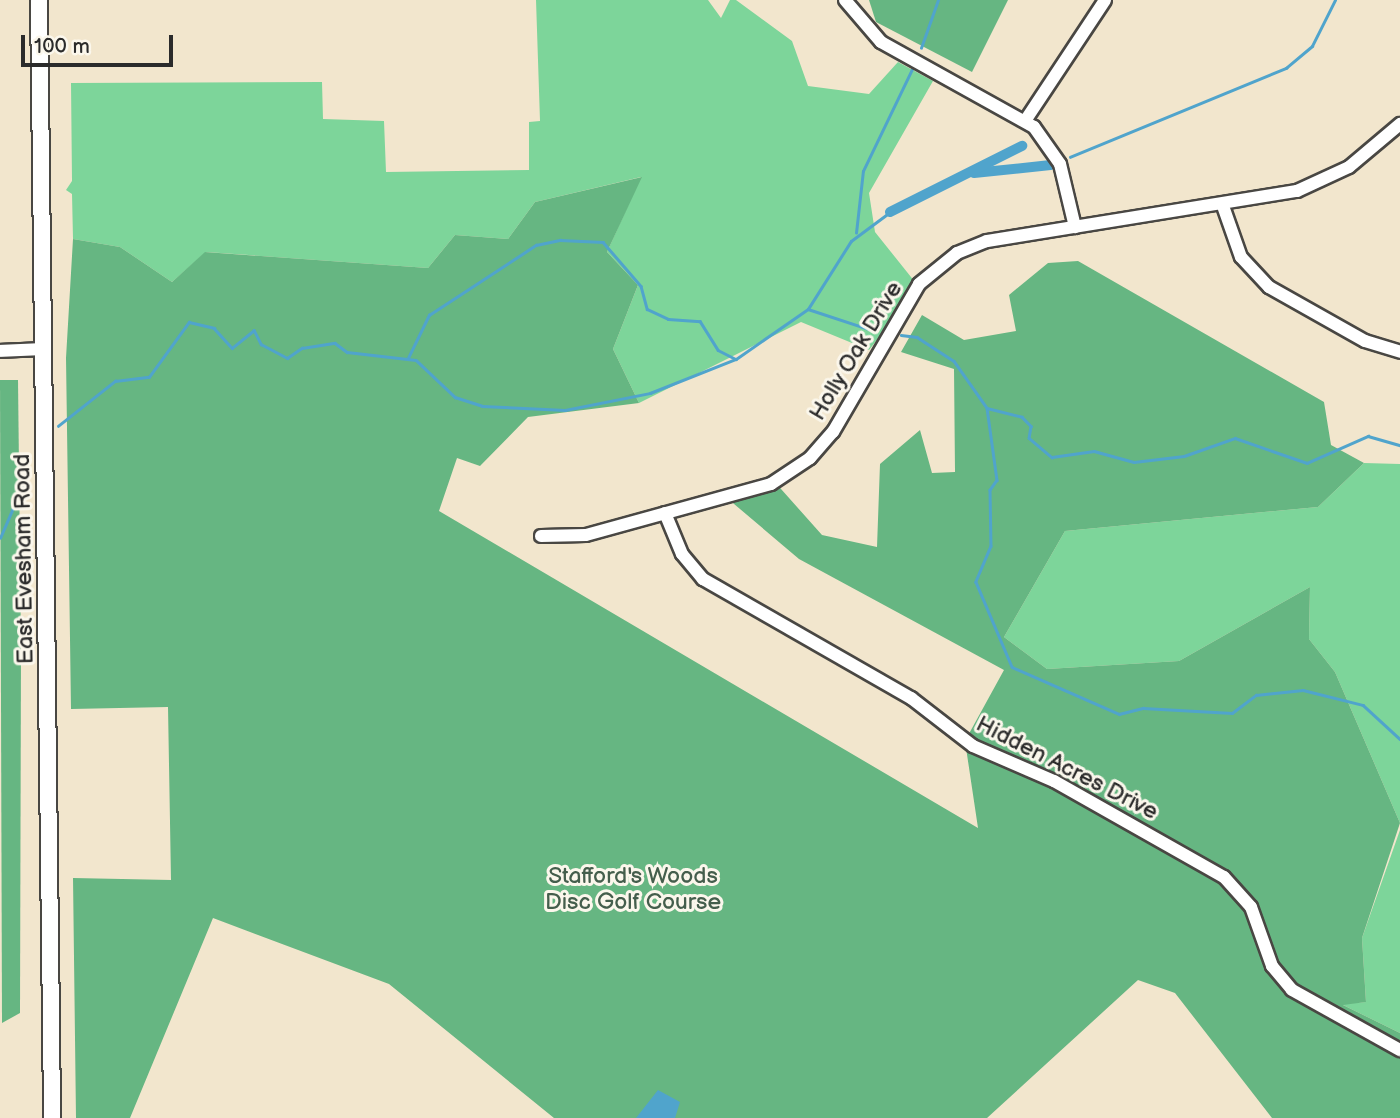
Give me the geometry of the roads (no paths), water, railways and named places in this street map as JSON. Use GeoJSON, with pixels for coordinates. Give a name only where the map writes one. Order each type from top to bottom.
{"type":"FeatureCollection","features":[{"type":"Feature","properties":{"kind":"main road","name":"East Evesham Road"},"geometry":{"type":"LineString","coordinates":[[39,0],[52,1118]]}},
{"type":"Feature","properties":{"kind":"street"},"geometry":{"type":"LineString","coordinates":[[845,0],[881,42],[1025,121],[1060,164],[1074,227]]}},
{"type":"Feature","properties":{"kind":"street"},"geometry":{"type":"LineString","coordinates":[[1025,121],[1105,0]]}},
{"type":"Feature","properties":{"kind":"street","name":"Holly Oak Drive"},"geometry":{"type":"LineString","coordinates":[[541,536],[586,534],[771,484],[810,458],[833,432],[900,312],[943,261],[987,241],[1223,205],[1319,184],[1370,153],[1400,124]]}},
{"type":"Feature","properties":{"kind":"street"},"geometry":{"type":"LineString","coordinates":[[1223,205],[1241,257],[1260,279],[1366,341],[1400,352]]}},
{"type":"Feature","properties":{"kind":"street"},"geometry":{"type":"LineString","coordinates":[[0,351],[43,349]]}},
{"type":"Feature","properties":{"kind":"street","name":"Hidden Acres Drive"},"geometry":{"type":"LineString","coordinates":[[665,513],[682,554],[703,579],[911,698],[972,746],[1054,781],[1224,877],[1251,907],[1272,966],[1292,990],[1400,1050]]}},
{"type":"Feature","properties":{"kind":"water"},"geometry":{"type":"Polygon","coordinates":[[[658,1090],[680,1102],[675,1118],[636,1118],[658,1090]]]}},
{"type":"Feature","properties":{"kind":"waterway"},"geometry":{"type":"LineString","coordinates":[[921,48],[938,0]]}},
{"type":"Feature","properties":{"kind":"waterway"},"geometry":{"type":"LineString","coordinates":[[1070,157],[1286,68],[1312,46],[1335,0]]}},
{"type":"Feature","properties":{"kind":"waterway"},"geometry":{"type":"LineString","coordinates":[[856,233],[863,171],[912,69]]}},
{"type":"Feature","properties":{"kind":"waterway"},"geometry":{"type":"LineString","coordinates":[[890,212],[1022,146]]}},
{"type":"Feature","properties":{"kind":"waterway"},"geometry":{"type":"LineString","coordinates":[[974,173],[1051,165]]}},
{"type":"Feature","properties":{"kind":"waterway"},"geometry":{"type":"LineString","coordinates":[[58,426],[115,381],[149,377],[189,322],[214,328],[232,348],[254,330],[261,344],[287,358],[302,348],[335,343],[347,352],[416,360],[455,397],[482,406],[565,410],[650,393],[736,359],[808,309],[851,241],[890,212]]}},
{"type":"Feature","properties":{"kind":"waterway"},"geometry":{"type":"LineString","coordinates":[[408,358],[429,315],[536,245],[560,240],[603,242],[641,286],[647,309],[668,319],[700,321],[718,350],[736,359]]}},
{"type":"Feature","properties":{"kind":"waterway"},"geometry":{"type":"LineString","coordinates":[[808,309],[875,331]]}},
{"type":"Feature","properties":{"kind":"waterway"},"geometry":{"type":"LineString","coordinates":[[901,335],[917,337],[954,361],[987,408],[997,480],[990,490],[991,546],[976,582],[1012,667],[1119,714],[1143,708],[1232,713],[1256,695],[1303,690],[1363,705],[1400,739]]}},
{"type":"Feature","properties":{"kind":"waterway"},"geometry":{"type":"LineString","coordinates":[[987,408],[1022,417],[1031,426],[1029,438],[1052,457],[1094,451],[1134,462],[1184,456],[1235,438],[1307,463],[1368,436],[1400,445]]}},
{"type":"Feature","properties":{"kind":"waterway"},"geometry":{"type":"LineString","coordinates":[[0,538],[29,471]]}},
{"type":"Feature","properties":{"kind":"park label","name":"Stafford's Woods Disc Golf Course"},"geometry":{"type":"Point","coordinates":[633,889]}}]}
